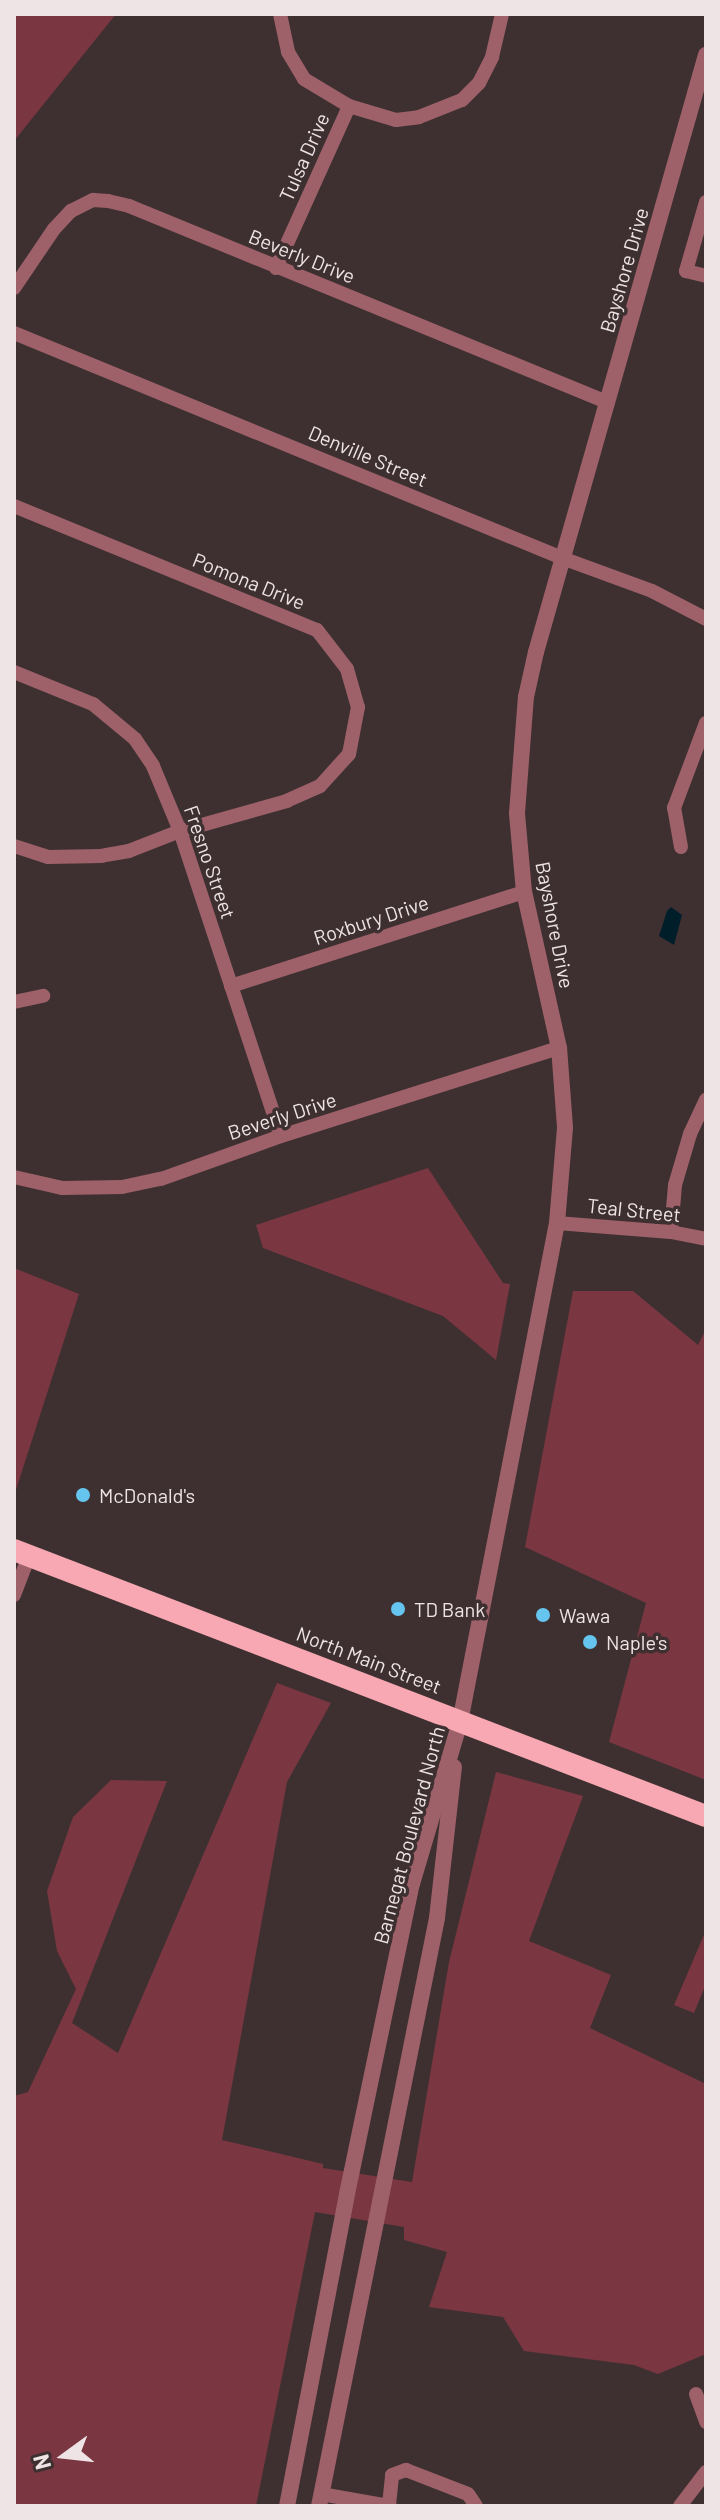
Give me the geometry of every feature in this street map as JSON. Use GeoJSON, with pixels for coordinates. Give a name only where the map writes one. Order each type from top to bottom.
{"type":"FeatureCollection","features":[{"type":"Feature","properties":{"kind":"highway","name":"North Main Street"},"geometry":{"type":"LineString","coordinates":[[22,1553],[706,1816]]}},
{"type":"Feature","properties":{"kind":"street","name":"Tulsa Drive"},"geometry":{"type":"LineString","coordinates":[[280,14],[288,52],[304,79],[349,106],[396,120],[419,117],[462,100],[479,83],[492,57],[502,14]]}},
{"type":"Feature","properties":{"kind":"street","name":"Bayshore Drive"},"geometry":{"type":"LineString","coordinates":[[460,1722],[557,1223],[565,1127],[559,1048],[524,892],[517,813],[521,732],[536,652],[706,58]]}},
{"type":"Feature","properties":{"kind":"street","name":"Tulsa Drive"},"geometry":{"type":"LineString","coordinates":[[276,268],[349,106]]}},
{"type":"Feature","properties":{"kind":"street","name":"Beverly Drive"},"geometry":{"type":"LineString","coordinates":[[14,288],[54,229],[71,211],[93,200],[129,206],[607,402]]}},
{"type":"Feature","properties":{"kind":"street"},"geometry":{"type":"LineString","coordinates":[[706,202],[703,222],[686,271],[706,276]]}},
{"type":"Feature","properties":{"kind":"street","name":"Denville Street"},"geometry":{"type":"LineString","coordinates":[[14,333],[562,558],[652,591],[706,619]]}},
{"type":"Feature","properties":{"kind":"street","name":"Pomona Drive"},"geometry":{"type":"LineString","coordinates":[[14,506],[317,630],[347,669],[356,695],[357,721],[349,754],[332,776],[320,786],[287,801],[180,831],[129,851],[67,859],[14,846]]}},
{"type":"Feature","properties":{"kind":"street","name":"Fresno Street"},"geometry":{"type":"LineString","coordinates":[[14,672],[93,704],[117,720],[153,766],[180,831],[281,1136]]}},
{"type":"Feature","properties":{"kind":"street"},"geometry":{"type":"LineString","coordinates":[[681,847],[674,808],[706,723]]}},
{"type":"Feature","properties":{"kind":"street","name":"Roxbury Drive"},"geometry":{"type":"LineString","coordinates":[[231,986],[524,892]]}},
{"type":"Feature","properties":{"kind":"street"},"geometry":{"type":"LineString","coordinates":[[14,1002],[43,996]]}},
{"type":"Feature","properties":{"kind":"street","name":"Beverly Drive"},"geometry":{"type":"LineString","coordinates":[[14,1177],[62,1188],[122,1187],[161,1179],[281,1136],[559,1048]]}},
{"type":"Feature","properties":{"kind":"street"},"geometry":{"type":"LineString","coordinates":[[671,1232],[675,1185],[690,1134],[706,1099]]}},
{"type":"Feature","properties":{"kind":"street","name":"Teal Street"},"geometry":{"type":"LineString","coordinates":[[557,1223],[671,1232],[706,1239]]}},
{"type":"Feature","properties":{"kind":"street"},"geometry":{"type":"LineString","coordinates":[[14,1595],[22,1553]]}},
{"type":"Feature","properties":{"kind":"street","name":"Barnegat Boulevard North"},"geometry":{"type":"LineString","coordinates":[[320,2500],[437,1918],[460,1722]]}},
{"type":"Feature","properties":{"kind":"street","name":"Barnegat Boulevard North"},"geometry":{"type":"LineString","coordinates":[[287,2506],[344,2207],[412,1884],[460,1722]]}},
{"type":"Feature","properties":{"kind":"street"},"geometry":{"type":"LineString","coordinates":[[696,2394],[706,2422]]}},
{"type":"Feature","properties":{"kind":"street"},"geometry":{"type":"LineString","coordinates":[[320,2500],[390,2506],[392,2475],[406,2470],[468,2494],[476,2506]]}},
{"type":"Feature","properties":{"kind":"street"},"geometry":{"type":"LineString","coordinates":[[680,2506],[706,2472]]}},
{"type":"Feature","properties":{"kind":"shaded area"},"geometry":{"type":"Polygon","coordinates":[[[14,14],[116,14],[14,141],[14,14]]]}},
{"type":"Feature","properties":{"kind":"shaded area"},"geometry":{"type":"Polygon","coordinates":[[[428,1168],[503,1283],[510,1284],[496,1360],[443,1316],[263,1248],[256,1225],[428,1168]]]}},
{"type":"Feature","properties":{"kind":"shaded area"},"geometry":{"type":"Polygon","coordinates":[[[14,1268],[79,1294],[14,1496],[14,1268]]]}},
{"type":"Feature","properties":{"kind":"shaded area"},"geometry":{"type":"Polygon","coordinates":[[[573,1291],[633,1291],[698,1345],[706,1329],[706,1780],[609,1742],[646,1603],[525,1547],[573,1291]]]}},
{"type":"Feature","properties":{"kind":"shaded area"},"geometry":{"type":"Polygon","coordinates":[[[277,1683],[331,1703],[287,1782],[222,2140],[323,2164],[323,2168],[412,2182],[449,1962],[496,1772],[583,1796],[529,1941],[611,1975],[590,2028],[706,2084],[706,2354],[658,2374],[634,2365],[524,2351],[503,2317],[429,2307],[447,2252],[404,2240],[404,2227],[315,2212],[256,2506],[14,2506],[14,2096],[28,2092],[76,1989],[57,1951],[47,1891],[73,1817],[111,1780],[167,1781],[72,2023],[118,2053],[277,1683]]]}},
{"type":"Feature","properties":{"kind":"shaded area"},"geometry":{"type":"Polygon","coordinates":[[[706,1930],[706,1984],[694,2013],[674,2005],[706,1930]]]}},
{"type":"Feature","properties":{"kind":"water"},"geometry":{"type":"Polygon","coordinates":[[[671,907],[682,915],[674,945],[659,936],[671,907]]]}},
{"type":"Feature","properties":{"kind":"place","name":"McDonald's"},"geometry":{"type":"Point","coordinates":[83,1495]}},
{"type":"Feature","properties":{"kind":"place","name":"TD Bank"},"geometry":{"type":"Point","coordinates":[398,1609]}},
{"type":"Feature","properties":{"kind":"place","name":"Wawa"},"geometry":{"type":"Point","coordinates":[543,1615]}},
{"type":"Feature","properties":{"kind":"place","name":"Naple's"},"geometry":{"type":"Point","coordinates":[590,1642]}}]}
